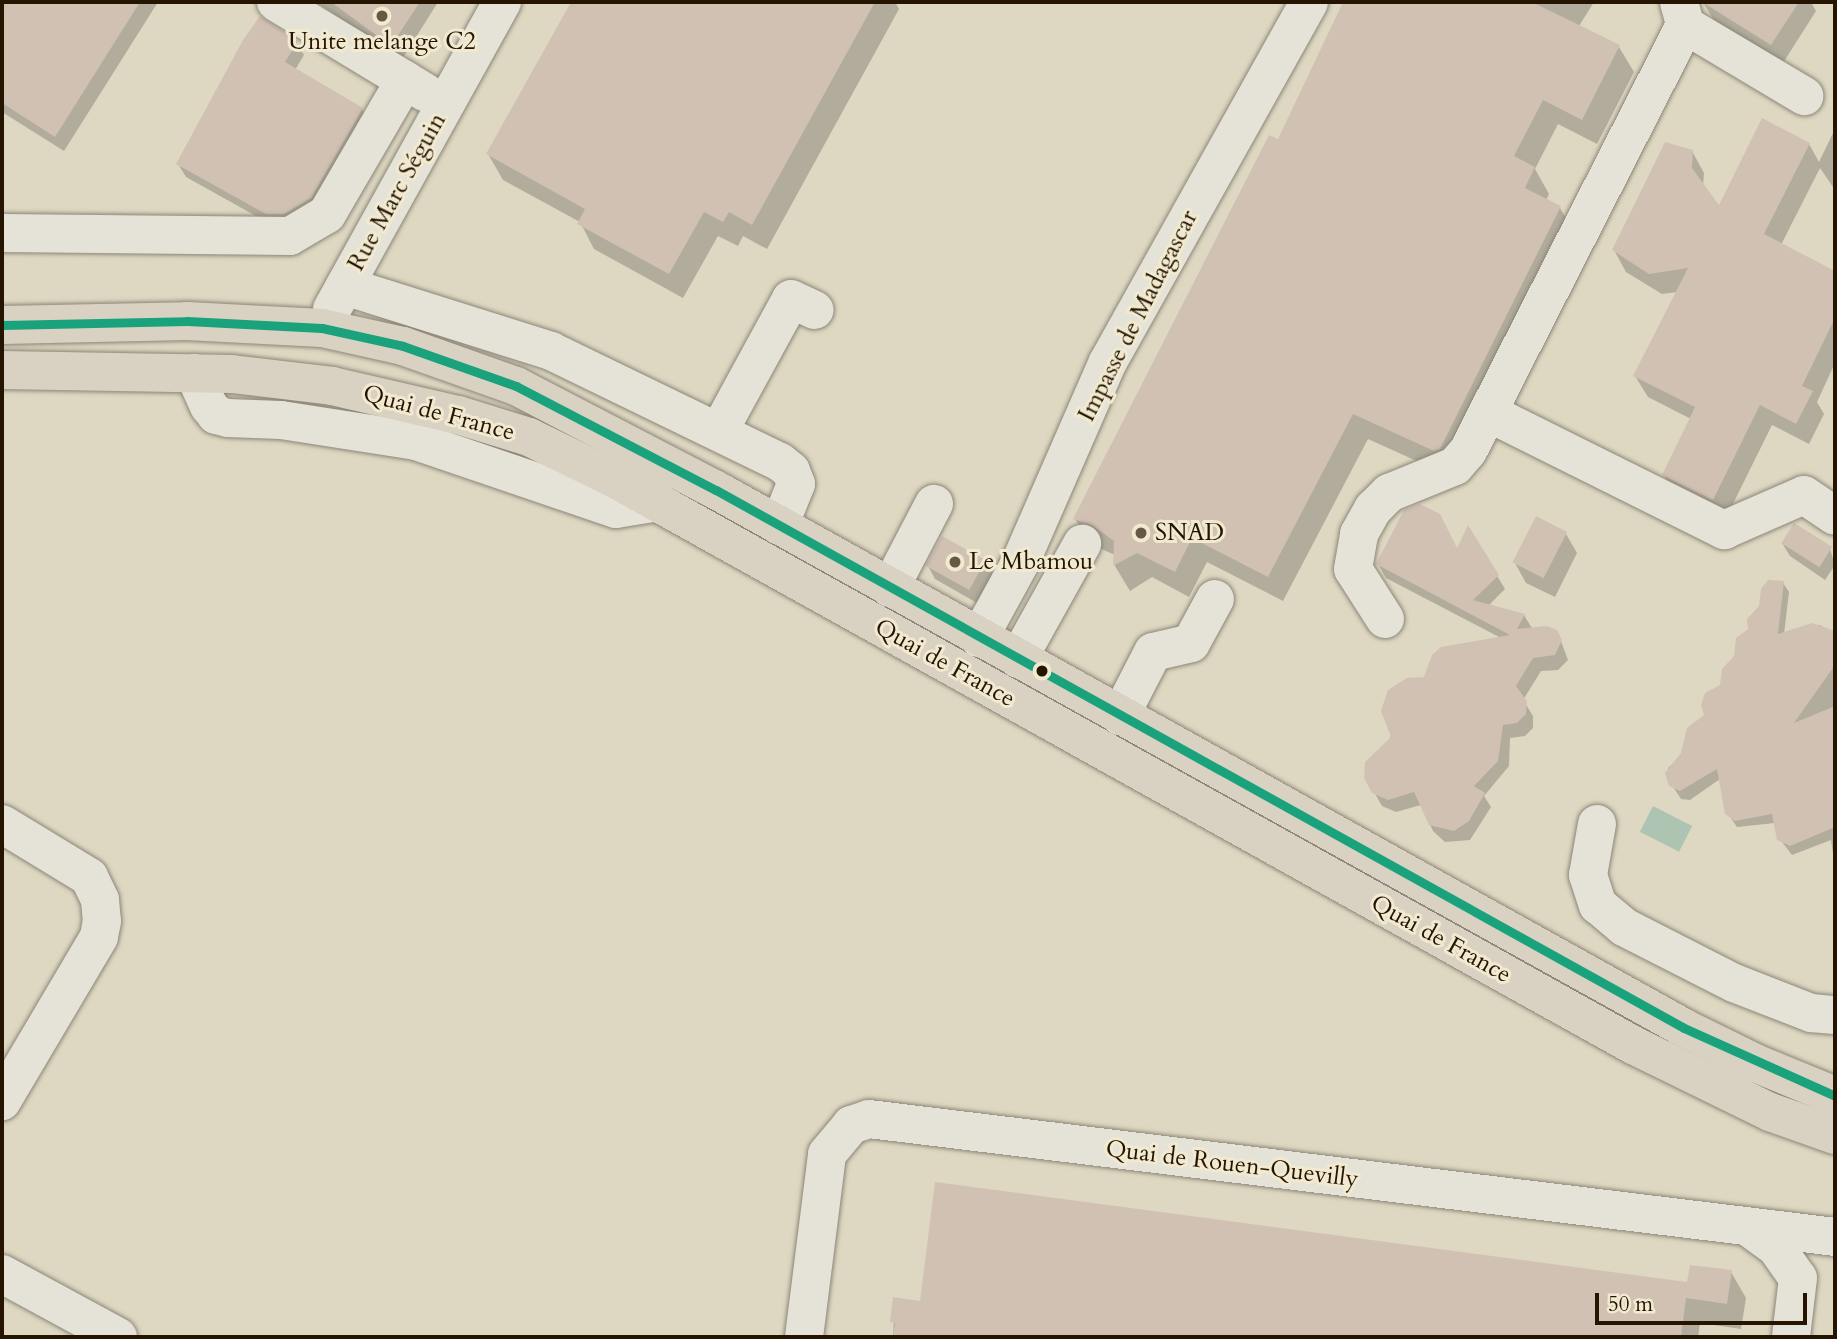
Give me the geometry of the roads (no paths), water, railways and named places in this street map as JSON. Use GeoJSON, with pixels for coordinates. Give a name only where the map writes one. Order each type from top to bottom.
{"type":"FeatureCollection","features":[{"type":"Feature","properties":{"kind":"main road","name":"Quai de France"},"geometry":{"type":"LineString","coordinates":[[2,325],[187,321],[322,328],[402,346],[516,386],[779,526],[1673,1022],[1755,1063],[1835,1096]]}},
{"type":"Feature","properties":{"kind":"main road"},"geometry":{"type":"LineString","coordinates":[[2,350],[272,345],[322,328]]}},
{"type":"Feature","properties":{"kind":"main road","name":"Rue Marc Séguin"},"geometry":{"type":"LineString","coordinates":[[322,328],[317,360],[332,386]]}},
{"type":"Feature","properties":{"kind":"main road","name":"Quai de France"},"geometry":{"type":"LineString","coordinates":[[2,370],[194,373],[332,386],[458,415],[529,437],[658,502],[1633,1045],[1738,1098],[1835,1135]]}},
{"type":"Feature","properties":{"kind":"street"},"geometry":{"type":"LineString","coordinates":[[276,2],[446,105]]}},
{"type":"Feature","properties":{"kind":"street","name":"Rue Marc Séguin"},"geometry":{"type":"LineString","coordinates":[[322,328],[502,2]]}},
{"type":"Feature","properties":{"kind":"street","name":"Impasse de Madagascar"},"geometry":{"type":"LineString","coordinates":[[979,638],[1020,564],[1108,362],[1309,2]]}},
{"type":"Feature","properties":{"kind":"street"},"geometry":{"type":"LineString","coordinates":[[1385,619],[1353,569],[1359,534],[1373,509],[1389,493],[1455,466],[1468,451],[1489,413],[1682,14],[1804,96]]}},
{"type":"Feature","properties":{"kind":"street"},"geometry":{"type":"LineString","coordinates":[[2,233],[269,240],[290,236],[327,214],[405,80]]}},
{"type":"Feature","properties":{"kind":"street"},"geometry":{"type":"LineString","coordinates":[[345,286],[551,351],[719,431],[791,471],[796,484],[779,526]]}},
{"type":"Feature","properties":{"kind":"street"},"geometry":{"type":"LineString","coordinates":[[719,431],[791,299],[815,310]]}},
{"type":"Feature","properties":{"kind":"street"},"geometry":{"type":"LineString","coordinates":[[194,373],[216,415],[315,424],[416,441],[616,509],[658,502]]}},
{"type":"Feature","properties":{"kind":"street"},"geometry":{"type":"LineString","coordinates":[[1489,413],[1724,530],[1804,495],[1835,516]]}},
{"type":"Feature","properties":{"kind":"street"},"geometry":{"type":"LineString","coordinates":[[890,588],[934,505]]}},
{"type":"Feature","properties":{"kind":"street"},"geometry":{"type":"LineString","coordinates":[[1018,659],[1082,544]]}},
{"type":"Feature","properties":{"kind":"street"},"geometry":{"type":"LineString","coordinates":[[1119,716],[1153,653],[1192,643],[1215,599]]}},
{"type":"Feature","properties":{"kind":"street"},"geometry":{"type":"LineString","coordinates":[[2,824],[89,877],[100,901],[102,921],[99,937],[2,1101]]}},
{"type":"Feature","properties":{"kind":"street"},"geometry":{"type":"LineString","coordinates":[[1597,824],[1588,875],[1598,905],[1624,927],[1734,983],[1811,1013],[1835,1015]]}},
{"type":"Feature","properties":{"kind":"street","name":"Quai de Rouen-Quevilly"},"geometry":{"type":"LineString","coordinates":[[804,1337],[827,1154],[851,1125],[869,1119],[1835,1237]]}},
{"type":"Feature","properties":{"kind":"street"},"geometry":{"type":"LineString","coordinates":[[1748,1227],[1776,1247],[1798,1278],[1791,1337]]}},
{"type":"Feature","properties":{"kind":"street"},"geometry":{"type":"LineString","coordinates":[[2,1274],[118,1337]]}},
{"type":"Feature","properties":{"kind":"place","name":"Unite melange C2"},"geometry":{"type":"Point","coordinates":[382,16]}},
{"type":"Feature","properties":{"kind":"place","name":"SNAD"},"geometry":{"type":"Point","coordinates":[1141,533]}},
{"type":"Feature","properties":{"kind":"place","name":"Le Mbamou"},"geometry":{"type":"Point","coordinates":[955,562]}}]}
